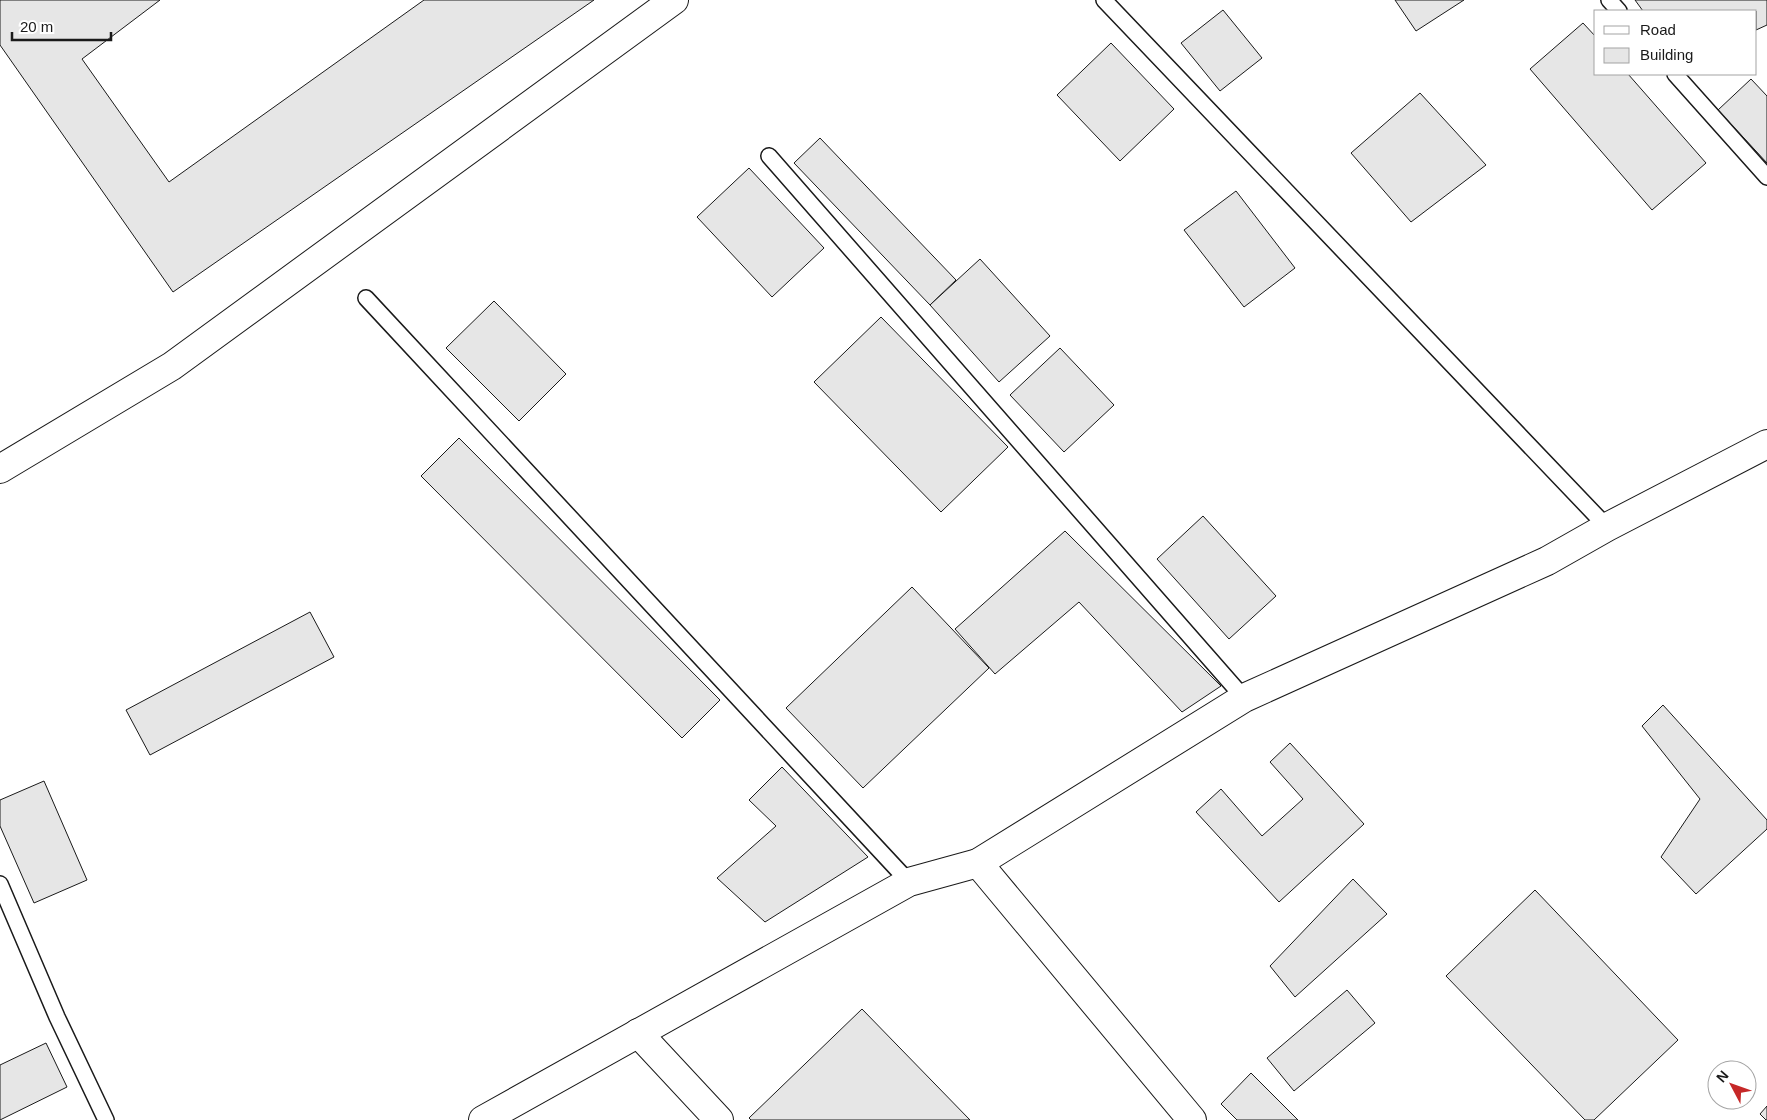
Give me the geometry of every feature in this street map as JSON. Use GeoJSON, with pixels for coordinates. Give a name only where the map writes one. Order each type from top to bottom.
{"type":"FeatureCollection","features":[{"type":"Feature","properties":{"kind":"street"},"geometry":{"type":"LineString","coordinates":[[0,469],[172,366],[674,0]]}},
{"type":"Feature","properties":{"kind":"street"},"geometry":{"type":"LineString","coordinates":[[483,1120],[909,882],[978,863],[1244,698],[1547,562],[1607,527],[1767,444]]}},
{"type":"Feature","properties":{"kind":"street"},"geometry":{"type":"LineString","coordinates":[[978,863],[1192,1120]]}},
{"type":"Feature","properties":{"kind":"street"},"geometry":{"type":"LineString","coordinates":[[638,1034],[719,1120]]}},
{"type":"Feature","properties":{"kind":"lane"},"geometry":{"type":"LineString","coordinates":[[1104,0],[1607,527]]}},
{"type":"Feature","properties":{"kind":"lane"},"geometry":{"type":"LineString","coordinates":[[1609,0],[1618,10]]}},
{"type":"Feature","properties":{"kind":"lane"},"geometry":{"type":"LineString","coordinates":[[1676,75],[1767,177]]}},
{"type":"Feature","properties":{"kind":"lane"},"geometry":{"type":"LineString","coordinates":[[770,156],[1244,698]]}},
{"type":"Feature","properties":{"kind":"lane"},"geometry":{"type":"LineString","coordinates":[[366,298],[909,882]]}},
{"type":"Feature","properties":{"kind":"lane"},"geometry":{"type":"LineString","coordinates":[[0,884],[57,1017],[106,1120]]}},
{"type":"Feature","properties":{"kind":"building"},"geometry":{"type":"Polygon","coordinates":[[[0,0],[160,0],[82,59],[169,182],[424,0],[594,0],[173,292],[0,45],[0,0]]]}},
{"type":"Feature","properties":{"kind":"building"},"geometry":{"type":"Polygon","coordinates":[[[1395,0],[1464,0],[1416,31],[1395,0]]]}},
{"type":"Feature","properties":{"kind":"building"},"geometry":{"type":"Polygon","coordinates":[[[1635,0],[1767,0],[1767,25],[1757,30],[1757,10],[1642,10],[1635,0]]]}},
{"type":"Feature","properties":{"kind":"building"},"geometry":{"type":"Polygon","coordinates":[[[1223,10],[1262,58],[1220,91],[1181,43],[1223,10]]]}},
{"type":"Feature","properties":{"kind":"building"},"geometry":{"type":"Polygon","coordinates":[[[1583,23],[1594,35],[1594,75],[1629,75],[1706,163],[1652,210],[1530,69],[1583,23]]]}},
{"type":"Feature","properties":{"kind":"building"},"geometry":{"type":"Polygon","coordinates":[[[1111,43],[1174,109],[1120,161],[1057,95],[1111,43]]]}},
{"type":"Feature","properties":{"kind":"building"},"geometry":{"type":"Polygon","coordinates":[[[1751,79],[1767,96],[1767,163],[1718,110],[1751,79]]]}},
{"type":"Feature","properties":{"kind":"building"},"geometry":{"type":"Polygon","coordinates":[[[1420,93],[1486,165],[1411,222],[1351,153],[1420,93]]]}},
{"type":"Feature","properties":{"kind":"building"},"geometry":{"type":"Polygon","coordinates":[[[820,138],[956,280],[930,305],[794,163],[820,138]]]}},
{"type":"Feature","properties":{"kind":"building"},"geometry":{"type":"Polygon","coordinates":[[[749,168],[824,248],[772,297],[697,217],[749,168]]]}},
{"type":"Feature","properties":{"kind":"building"},"geometry":{"type":"Polygon","coordinates":[[[1236,191],[1295,268],[1244,307],[1184,230],[1236,191]]]}},
{"type":"Feature","properties":{"kind":"building"},"geometry":{"type":"Polygon","coordinates":[[[980,259],[1050,336],[999,382],[930,305],[980,259]]]}},
{"type":"Feature","properties":{"kind":"building"},"geometry":{"type":"Polygon","coordinates":[[[494,301],[566,374],[519,421],[446,348],[494,301]]]}},
{"type":"Feature","properties":{"kind":"building"},"geometry":{"type":"Polygon","coordinates":[[[881,317],[1008,447],[941,512],[814,382],[881,317]]]}},
{"type":"Feature","properties":{"kind":"building"},"geometry":{"type":"Polygon","coordinates":[[[1060,348],[1114,405],[1064,452],[1010,395],[1060,348]]]}},
{"type":"Feature","properties":{"kind":"building"},"geometry":{"type":"Polygon","coordinates":[[[459,438],[720,700],[682,738],[421,476],[459,438]]]}},
{"type":"Feature","properties":{"kind":"building"},"geometry":{"type":"Polygon","coordinates":[[[1203,516],[1276,596],[1229,639],[1157,559],[1203,516]]]}},
{"type":"Feature","properties":{"kind":"building"},"geometry":{"type":"Polygon","coordinates":[[[1065,531],[1221,686],[1182,712],[1079,602],[995,674],[955,629],[1065,531]]]}},
{"type":"Feature","properties":{"kind":"building"},"geometry":{"type":"Polygon","coordinates":[[[912,587],[989,668],[863,788],[786,708],[912,587]]]}},
{"type":"Feature","properties":{"kind":"building"},"geometry":{"type":"Polygon","coordinates":[[[310,612],[334,657],[150,755],[126,710],[310,612]]]}},
{"type":"Feature","properties":{"kind":"building"},"geometry":{"type":"Polygon","coordinates":[[[1663,705],[1767,820],[1767,829],[1696,894],[1661,857],[1700,799],[1642,726],[1663,705]]]}},
{"type":"Feature","properties":{"kind":"building"},"geometry":{"type":"Polygon","coordinates":[[[1290,743],[1364,824],[1279,902],[1196,812],[1221,789],[1262,836],[1303,799],[1270,762],[1290,743]]]}},
{"type":"Feature","properties":{"kind":"building"},"geometry":{"type":"Polygon","coordinates":[[[782,767],[868,857],[765,922],[717,878],[776,826],[749,800],[782,767]]]}},
{"type":"Feature","properties":{"kind":"building"},"geometry":{"type":"Polygon","coordinates":[[[44,781],[87,880],[34,903],[0,826],[0,800],[44,781]]]}},
{"type":"Feature","properties":{"kind":"building"},"geometry":{"type":"Polygon","coordinates":[[[1353,879],[1387,914],[1295,997],[1270,966],[1353,879]]]}},
{"type":"Feature","properties":{"kind":"building"},"geometry":{"type":"Polygon","coordinates":[[[1535,890],[1678,1040],[1594,1120],[1585,1120],[1446,976],[1535,890]]]}},
{"type":"Feature","properties":{"kind":"building"},"geometry":{"type":"Polygon","coordinates":[[[1347,990],[1375,1023],[1294,1091],[1267,1058],[1347,990]]]}},
{"type":"Feature","properties":{"kind":"building"},"geometry":{"type":"Polygon","coordinates":[[[862,1009],[970,1120],[751,1120],[749,1118],[862,1009]]]}},
{"type":"Feature","properties":{"kind":"building"},"geometry":{"type":"Polygon","coordinates":[[[46,1043],[67,1087],[0,1120],[0,1065],[46,1043]]]}},
{"type":"Feature","properties":{"kind":"building"},"geometry":{"type":"Polygon","coordinates":[[[1251,1073],[1298,1120],[1237,1120],[1221,1104],[1251,1073]]]}},
{"type":"Feature","properties":{"kind":"building"},"geometry":{"type":"Polygon","coordinates":[[[1767,1106],[1767,1120],[1766,1120],[1760,1114],[1767,1106]]]}}]}
